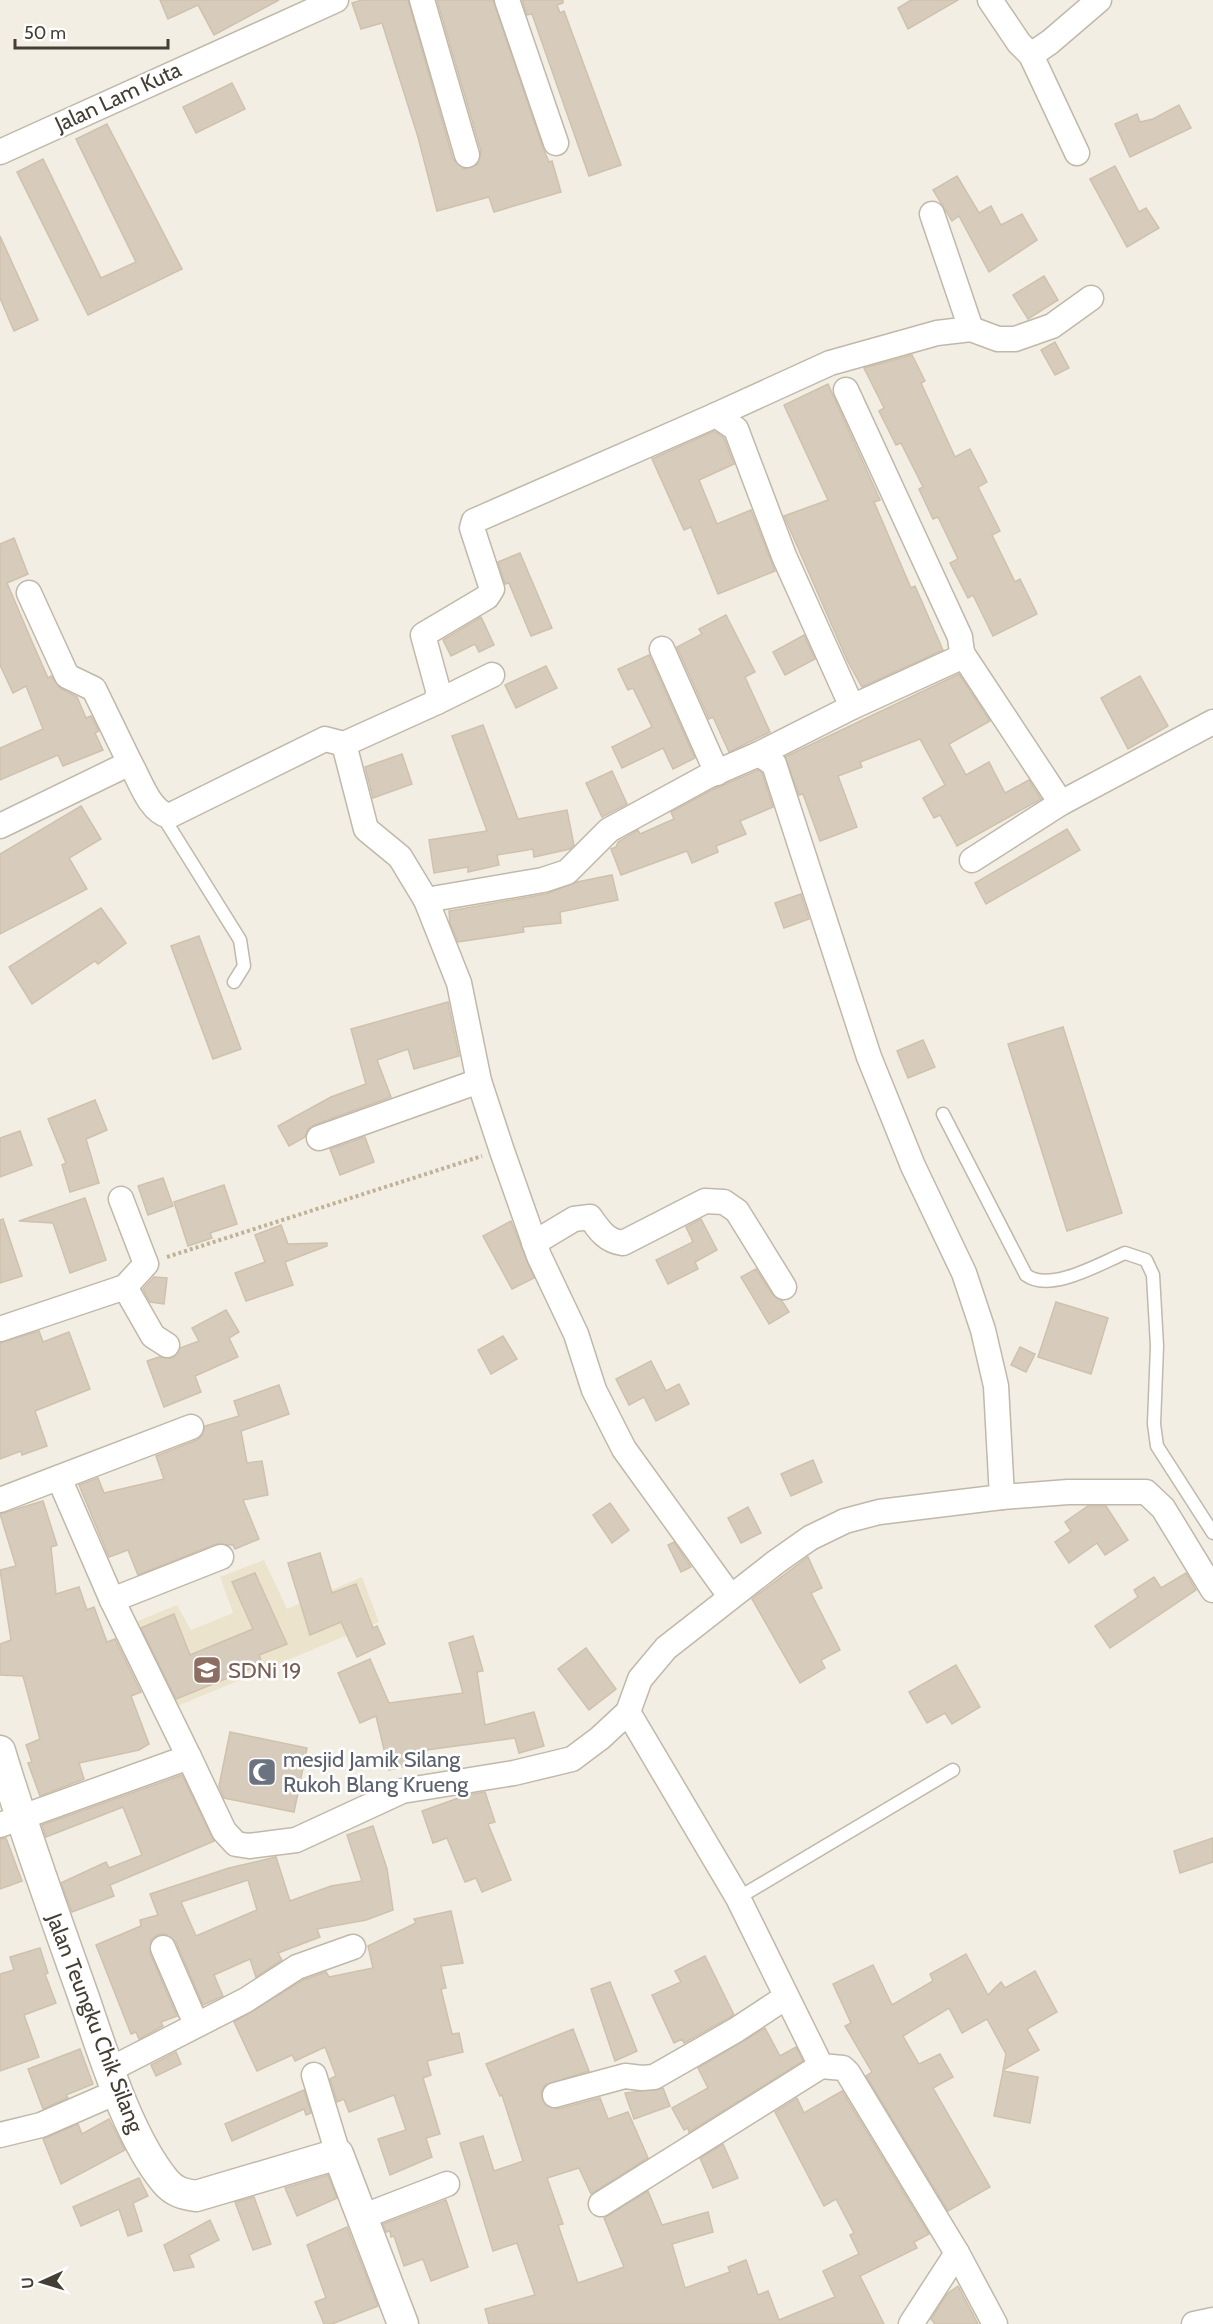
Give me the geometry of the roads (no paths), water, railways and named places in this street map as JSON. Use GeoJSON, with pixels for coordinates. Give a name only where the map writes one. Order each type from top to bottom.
{"type":"FeatureCollection","features":[{"type":"Feature","properties":{"kind":"street","name":"Jalan Lam Kuta"},"geometry":{"type":"LineString","coordinates":[[0,152],[336,0]]}},
{"type":"Feature","properties":{"kind":"street"},"geometry":{"type":"LineString","coordinates":[[422,0],[467,155]]}},
{"type":"Feature","properties":{"kind":"street"},"geometry":{"type":"LineString","coordinates":[[507,0],[555,143]]}},
{"type":"Feature","properties":{"kind":"street"},"geometry":{"type":"LineString","coordinates":[[990,0],[1018,43],[1031,54],[1077,153]]}},
{"type":"Feature","properties":{"kind":"street"},"geometry":{"type":"LineString","coordinates":[[1031,54],[1050,42],[1099,0]]}},
{"type":"Feature","properties":{"kind":"street"},"geometry":{"type":"LineString","coordinates":[[932,214],[971,329]]}},
{"type":"Feature","properties":{"kind":"street"},"geometry":{"type":"LineString","coordinates":[[437,702],[438,690],[423,635],[487,597],[492,589],[472,528],[474,521],[716,416],[830,363],[937,333],[971,329],[998,339],[1015,339],[1052,326],[1091,298]]}},
{"type":"Feature","properties":{"kind":"street"},"geometry":{"type":"LineString","coordinates":[[846,390],[960,637],[962,653],[1060,803]]}},
{"type":"Feature","properties":{"kind":"street"},"geometry":{"type":"LineString","coordinates":[[716,416],[736,429],[784,556],[852,707]]}},
{"type":"Feature","properties":{"kind":"street"},"geometry":{"type":"LineString","coordinates":[[29,593],[67,675],[94,689],[130,763],[154,807],[162,814],[175,815],[326,739],[334,739],[344,744],[366,829],[400,857],[426,900],[459,983],[479,1081],[502,1151],[534,1243],[576,1335],[594,1390],[624,1449],[730,1596]]}},
{"type":"Feature","properties":{"kind":"street"},"geometry":{"type":"LineString","coordinates":[[662,649],[717,773]]}},
{"type":"Feature","properties":{"kind":"street"},"geometry":{"type":"LineString","coordinates":[[426,900],[543,880],[567,872],[609,830],[717,773],[957,659],[962,653]]}},
{"type":"Feature","properties":{"kind":"street"},"geometry":{"type":"LineString","coordinates":[[344,744],[492,675]]}},
{"type":"Feature","properties":{"kind":"street"},"geometry":{"type":"LineString","coordinates":[[972,860],[1060,803],[1213,722]]}},
{"type":"Feature","properties":{"kind":"street"},"geometry":{"type":"LineString","coordinates":[[759,754],[774,764],[869,1057],[913,1166],[964,1273],[983,1330],[996,1386],[1002,1497]]}},
{"type":"Feature","properties":{"kind":"street"},"geometry":{"type":"LineString","coordinates":[[0,826],[130,763]]}},
{"type":"Feature","properties":{"kind":"street"},"geometry":{"type":"LineString","coordinates":[[319,1138],[479,1081]]}},
{"type":"Feature","properties":{"kind":"street"},"geometry":{"type":"LineString","coordinates":[[0,1329],[125,1287],[146,1264],[121,1199]]}},
{"type":"Feature","properties":{"kind":"street"},"geometry":{"type":"LineString","coordinates":[[534,1243],[574,1219],[590,1217],[602,1234],[612,1241],[622,1243],[705,1201],[724,1202],[738,1211],[784,1287]]}},
{"type":"Feature","properties":{"kind":"street"},"geometry":{"type":"LineString","coordinates":[[125,1287],[153,1336],[167,1345]]}},
{"type":"Feature","properties":{"kind":"street"},"geometry":{"type":"LineString","coordinates":[[0,1500],[190,1427]]}},
{"type":"Feature","properties":{"kind":"street"},"geometry":{"type":"LineString","coordinates":[[58,1478],[112,1600],[224,1831],[236,1844],[249,1846],[296,1840],[402,1791],[514,1773],[572,1759],[600,1738],[628,1712],[640,1679],[654,1661],[730,1596],[810,1538],[845,1521],[879,1512],[1002,1497],[1068,1492],[1146,1492],[1163,1508],[1213,1590]]}},
{"type":"Feature","properties":{"kind":"street"},"geometry":{"type":"LineString","coordinates":[[112,1600],[221,1557]]}},
{"type":"Feature","properties":{"kind":"street"},"geometry":{"type":"LineString","coordinates":[[628,1712],[738,1898],[821,2066]]}},
{"type":"Feature","properties":{"kind":"street","name":"Jalan Teungku Chik Silang"},"geometry":{"type":"LineString","coordinates":[[0,1751],[10,1821],[114,2080],[146,2153],[165,2181],[180,2194],[205,2196],[339,2154]]}},
{"type":"Feature","properties":{"kind":"street"},"geometry":{"type":"LineString","coordinates":[[10,1821],[189,1756]]}},
{"type":"Feature","properties":{"kind":"street"},"geometry":{"type":"LineString","coordinates":[[0,2135],[41,2125],[114,2080],[196,2024],[246,2000],[297,1967],[353,1947]]}},
{"type":"Feature","properties":{"kind":"street"},"geometry":{"type":"LineString","coordinates":[[164,1948],[196,2024]]}},
{"type":"Feature","properties":{"kind":"street"},"geometry":{"type":"LineString","coordinates":[[555,2095],[626,2076],[654,2077],[736,2030],[786,1997]]}},
{"type":"Feature","properties":{"kind":"street"},"geometry":{"type":"LineString","coordinates":[[601,2205],[821,2066],[843,2068],[957,2253],[995,2324]]}},
{"type":"Feature","properties":{"kind":"street"},"geometry":{"type":"LineString","coordinates":[[314,2076],[339,2154],[403,2324]]}},
{"type":"Feature","properties":{"kind":"street"},"geometry":{"type":"LineString","coordinates":[[363,2216],[447,2184]]}},
{"type":"Feature","properties":{"kind":"street"},"geometry":{"type":"LineString","coordinates":[[911,2324],[957,2253]]}},
{"type":"Feature","properties":{"kind":"street"},"geometry":{"type":"LineString","coordinates":[[1194,2324],[1213,2319]]}},
{"type":"Feature","properties":{"kind":"lane"},"geometry":{"type":"LineString","coordinates":[[162,814],[240,940],[244,966],[234,982]]}},
{"type":"Feature","properties":{"kind":"lane"},"geometry":{"type":"LineString","coordinates":[[943,1114],[1026,1275],[1035,1282],[1058,1281],[1125,1253],[1146,1260],[1153,1275],[1157,1346],[1154,1424],[1157,1446],[1213,1533]]}},
{"type":"Feature","properties":{"kind":"lane"},"geometry":{"type":"LineString","coordinates":[[738,1898],[952,1770]]}},
{"type":"Feature","properties":{"kind":"place","name":"SDNi 19"},"geometry":{"type":"Point","coordinates":[207,1670]}},
{"type":"Feature","properties":{"kind":"place","name":"mesjid Jamik Silang Rukoh Blang Krueng"},"geometry":{"type":"Point","coordinates":[262,1772]}}]}
